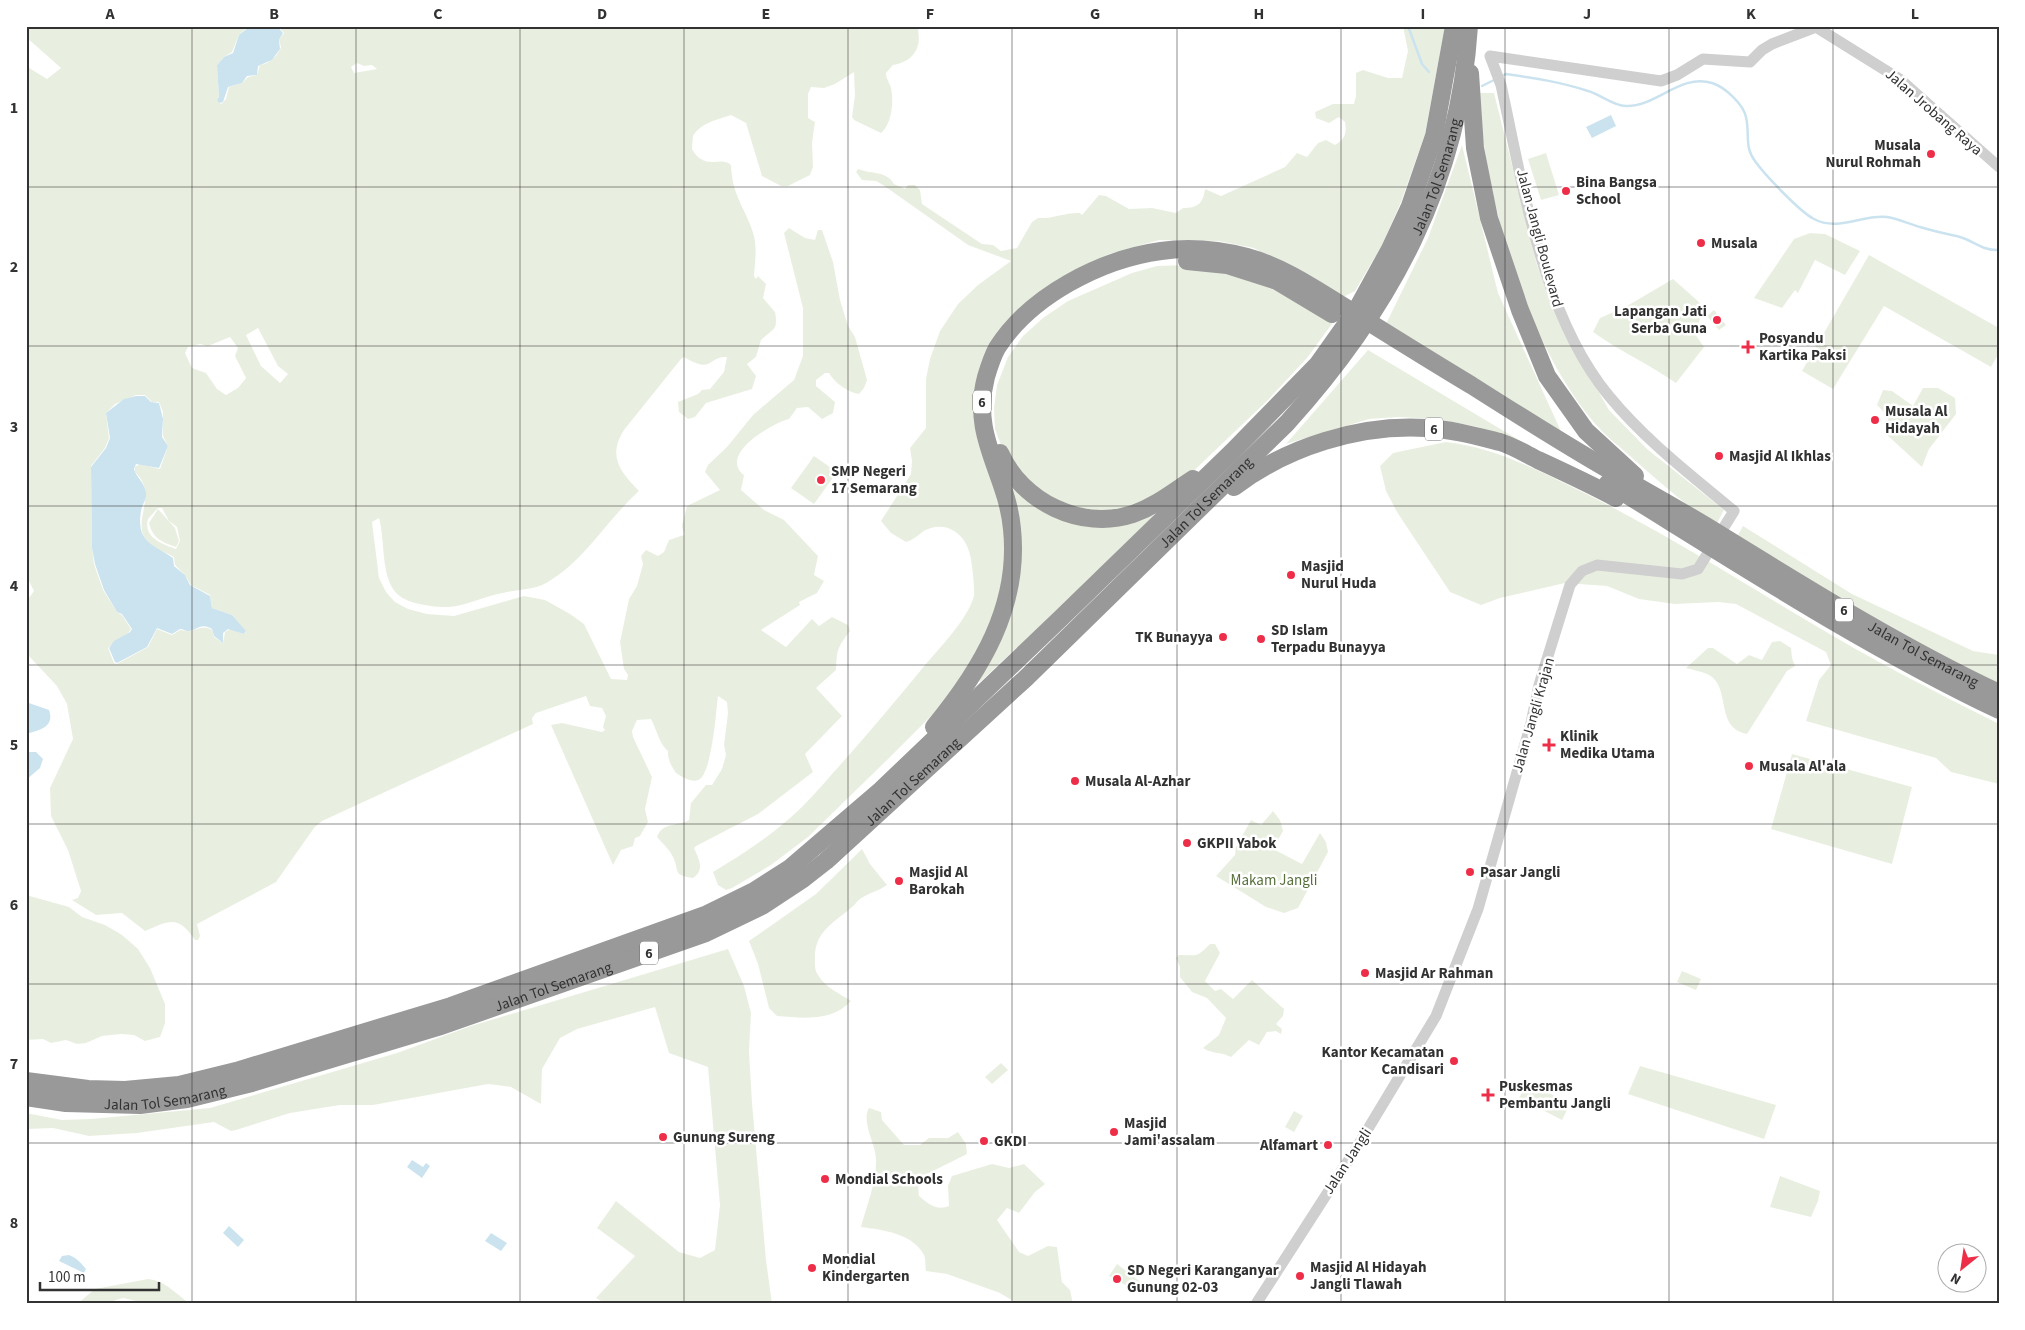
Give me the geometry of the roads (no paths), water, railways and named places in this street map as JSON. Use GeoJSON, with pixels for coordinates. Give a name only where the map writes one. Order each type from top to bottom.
{"type":"FeatureCollection","features":[{"type":"Feature","properties":{"kind":"highway","name":"Jalan Tol Semarang"},"geometry":{"type":"LineString","coordinates":[[26,1081],[88,1089],[125,1090],[179,1084],[236,1072],[451,1006],[705,915],[746,895],[790,868],[881,790],[1232,452],[1318,364],[1357,309],[1390,249],[1410,206],[1434,136],[1464,28]]}},
{"type":"Feature","properties":{"kind":"highway","name":"Jalan Tol Semarang"},"geometry":{"type":"LineString","coordinates":[[26,1097],[66,1103],[123,1106],[162,1103],[220,1092],[438,1027],[706,933],[762,906],[803,879],[826,861],[1026,678],[1287,423],[1318,389],[1371,318],[1418,232],[1438,181],[1454,119],[1464,28]]}},
{"type":"Feature","properties":{"kind":"highway","name":"6"},"geometry":{"type":"LineString","coordinates":[[1464,28],[1475,148],[1489,218],[1520,310],[1547,376],[1586,431],[1624,467],[1694,519]]}},
{"type":"Feature","properties":{"kind":"highway","name":"6"},"geometry":{"type":"LineString","coordinates":[[881,790],[952,705],[977,669],[991,644],[1004,613],[1012,559],[1012,528],[998,473],[983,431],[982,407],[985,384],[994,354],[1010,329],[1035,305],[1071,283],[1113,264],[1161,251],[1217,251],[1251,258],[1304,282],[1328,304]]}},
{"type":"Feature","properties":{"kind":"highway","name":"6"},"geometry":{"type":"LineString","coordinates":[[1232,452],[1155,505],[1131,514],[1095,517],[1079,516],[1055,509],[1022,486],[1000,455],[991,430],[990,408],[998,367],[1004,354],[1020,333],[1040,314],[1066,297],[1131,269],[1156,262],[1187,261],[1226,265],[1277,281],[1328,304],[1727,556]]}},
{"type":"Feature","properties":{"kind":"highway","name":"6"},"geometry":{"type":"LineString","coordinates":[[1391,343],[1694,519]]}},
{"type":"Feature","properties":{"kind":"highway","name":"6"},"geometry":{"type":"LineString","coordinates":[[1150,556],[1234,487],[1276,460],[1304,448],[1351,435],[1425,428],[1502,443],[1593,485],[1727,556]]}},
{"type":"Feature","properties":{"kind":"highway","name":"Jalan Tol Semarang"},"geometry":{"type":"LineString","coordinates":[[1694,519],[1933,662],[1999,693]]}},
{"type":"Feature","properties":{"kind":"highway","name":"Jalan Tol Semarang"},"geometry":{"type":"LineString","coordinates":[[1727,556],[1926,675],[1999,710]]}},
{"type":"Feature","properties":{"kind":"street","name":"Jalan Jrobang Raya"},"geometry":{"type":"LineString","coordinates":[[1490,56],[1661,81],[1677,75],[1703,60],[1750,62],[1762,50],[1811,28],[1821,29],[1901,80],[1999,167]]}},
{"type":"Feature","properties":{"kind":"street","name":"Jalan Jangli Boulevard"},"geometry":{"type":"LineString","coordinates":[[1490,56],[1501,85],[1546,273],[1569,333],[1607,394],[1623,412],[1654,444],[1734,511],[1722,532]]}},
{"type":"Feature","properties":{"kind":"street","name":"Jalan Jangli Krajan"},"geometry":{"type":"LineString","coordinates":[[1436,1016],[1478,909],[1540,685],[1570,585],[1582,571],[1597,565],[1682,574],[1698,569],[1722,532]]}},
{"type":"Feature","properties":{"kind":"street","name":"Jalan Jangli"},"geometry":{"type":"LineString","coordinates":[[1256,1304],[1357,1147],[1436,1016]]}},
{"type":"Feature","properties":{"kind":"water"},"geometry":{"type":"Polygon","coordinates":[[[250,26],[277,26],[283,33],[279,40],[280,49],[272,60],[258,66],[257,75],[247,76],[242,83],[228,87],[223,102],[219,103],[217,100],[219,97],[217,65],[224,57],[233,53],[239,35],[250,26]]]}},
{"type":"Feature","properties":{"kind":"water"},"geometry":{"type":"Polygon","coordinates":[[[1611,115],[1616,126],[1592,138],[1586,127],[1611,115]]]}},
{"type":"Feature","properties":{"kind":"water"},"geometry":{"type":"Polygon","coordinates":[[[145,396],[151,402],[159,403],[163,419],[162,437],[168,446],[159,468],[136,464],[134,469],[146,493],[141,511],[141,530],[148,541],[173,558],[174,566],[185,575],[190,585],[210,596],[212,608],[232,615],[246,631],[244,634],[228,629],[223,633],[223,643],[214,636],[212,629],[204,626],[191,631],[180,629],[172,634],[157,628],[147,647],[117,663],[109,648],[114,641],[132,629],[122,614],[117,612],[104,590],[95,564],[92,548],[91,467],[106,448],[110,438],[106,413],[124,399],[145,396]]]}},
{"type":"Feature","properties":{"kind":"water"},"geometry":{"type":"Polygon","coordinates":[[[26,702],[49,710],[50,720],[45,727],[26,734],[26,702]]]}},
{"type":"Feature","properties":{"kind":"water"},"geometry":{"type":"Polygon","coordinates":[[[27,752],[36,752],[43,759],[40,768],[26,780],[27,752]]]}},
{"type":"Feature","properties":{"kind":"water"},"geometry":{"type":"Polygon","coordinates":[[[412,1160],[423,1167],[426,1163],[430,1166],[422,1178],[407,1167],[412,1160]]]}},
{"type":"Feature","properties":{"kind":"water"},"geometry":{"type":"Polygon","coordinates":[[[229,1226],[244,1240],[238,1247],[223,1233],[229,1226]]]}},
{"type":"Feature","properties":{"kind":"water"},"geometry":{"type":"Polygon","coordinates":[[[491,1233],[507,1243],[501,1251],[485,1241],[491,1233]]]}},
{"type":"Feature","properties":{"kind":"water"},"geometry":{"type":"Polygon","coordinates":[[[69,1255],[77,1259],[86,1269],[84,1273],[59,1261],[62,1256],[69,1255]]]}},
{"type":"Feature","properties":{"kind":"waterway"},"geometry":{"type":"LineString","coordinates":[[1408,26],[1422,64],[1429,72]]}},
{"type":"Feature","properties":{"kind":"waterway"},"geometry":{"type":"LineString","coordinates":[[1500,77],[1506,74],[1558,83],[1593,93],[1616,104],[1626,106],[1637,105],[1690,83],[1701,81],[1712,83],[1733,97],[1744,112],[1750,150],[1755,161],[1766,175],[1800,209],[1814,219],[1832,224],[1887,217],[1960,237],[1988,249],[1999,250]]}},
{"type":"Feature","properties":{"kind":"waterway"},"geometry":{"type":"LineString","coordinates":[[1482,86],[1496,79]]}},
{"type":"Feature","properties":{"kind":"place","name":"Musala Nurul Rohmah"},"geometry":{"type":"Point","coordinates":[1931,154]}},
{"type":"Feature","properties":{"kind":"place","name":"Bina Bangsa School"},"geometry":{"type":"Point","coordinates":[1566,191]}},
{"type":"Feature","properties":{"kind":"place","name":"Musala"},"geometry":{"type":"Point","coordinates":[1701,243]}},
{"type":"Feature","properties":{"kind":"place","name":"Lapangan Jati Serba Guna"},"geometry":{"type":"Point","coordinates":[1717,320]}},
{"type":"Feature","properties":{"kind":"place","name":"Posyandu Kartika Paksi"},"geometry":{"type":"Point","coordinates":[1748,347]}},
{"type":"Feature","properties":{"kind":"place","name":"Musala Al Hidayah"},"geometry":{"type":"Point","coordinates":[1875,420]}},
{"type":"Feature","properties":{"kind":"place","name":"Masjid Al Ikhlas"},"geometry":{"type":"Point","coordinates":[1719,456]}},
{"type":"Feature","properties":{"kind":"place","name":"SMP Negeri 17 Semarang"},"geometry":{"type":"Point","coordinates":[821,480]}},
{"type":"Feature","properties":{"kind":"place","name":"Masjid Nurul Huda"},"geometry":{"type":"Point","coordinates":[1291,575]}},
{"type":"Feature","properties":{"kind":"place","name":"TK Bunayya"},"geometry":{"type":"Point","coordinates":[1223,637]}},
{"type":"Feature","properties":{"kind":"place","name":"SD Islam Terpadu Bunayya"},"geometry":{"type":"Point","coordinates":[1261,639]}},
{"type":"Feature","properties":{"kind":"place","name":"Klinik Medika Utama"},"geometry":{"type":"Point","coordinates":[1549,745]}},
{"type":"Feature","properties":{"kind":"place","name":"Musala Al'ala"},"geometry":{"type":"Point","coordinates":[1749,766]}},
{"type":"Feature","properties":{"kind":"place","name":"Musala Al-Azhar"},"geometry":{"type":"Point","coordinates":[1075,781]}},
{"type":"Feature","properties":{"kind":"place","name":"GKPII Yabok"},"geometry":{"type":"Point","coordinates":[1187,843]}},
{"type":"Feature","properties":{"kind":"place","name":"Pasar Jangli"},"geometry":{"type":"Point","coordinates":[1470,872]}},
{"type":"Feature","properties":{"kind":"place","name":"Masjid Al Barokah"},"geometry":{"type":"Point","coordinates":[899,881]}},
{"type":"Feature","properties":{"kind":"place","name":"Masjid Ar Rahman"},"geometry":{"type":"Point","coordinates":[1365,973]}},
{"type":"Feature","properties":{"kind":"place","name":"Kantor Kecamatan Candisari"},"geometry":{"type":"Point","coordinates":[1454,1061]}},
{"type":"Feature","properties":{"kind":"place","name":"Puskesmas Pembantu Jangli"},"geometry":{"type":"Point","coordinates":[1488,1095]}},
{"type":"Feature","properties":{"kind":"place","name":"Masjid Jami'assalam"},"geometry":{"type":"Point","coordinates":[1114,1132]}},
{"type":"Feature","properties":{"kind":"place","name":"Gunung Sureng"},"geometry":{"type":"Point","coordinates":[663,1137]}},
{"type":"Feature","properties":{"kind":"place","name":"GKDI"},"geometry":{"type":"Point","coordinates":[984,1141]}},
{"type":"Feature","properties":{"kind":"place","name":"Alfamart"},"geometry":{"type":"Point","coordinates":[1328,1145]}},
{"type":"Feature","properties":{"kind":"place","name":"Mondial Schools"},"geometry":{"type":"Point","coordinates":[825,1179]}},
{"type":"Feature","properties":{"kind":"place","name":"Mondial Kindergarten"},"geometry":{"type":"Point","coordinates":[812,1268]}},
{"type":"Feature","properties":{"kind":"place","name":"Masjid Al Hidayah Jangli Tlawah"},"geometry":{"type":"Point","coordinates":[1300,1276]}},
{"type":"Feature","properties":{"kind":"place","name":"SD Negeri Karanganyar Gunung 02-03"},"geometry":{"type":"Point","coordinates":[1117,1279]}},
{"type":"Feature","properties":{"kind":"park label","name":"Makam Jangli"},"geometry":{"type":"Point","coordinates":[1274,880]}}]}
